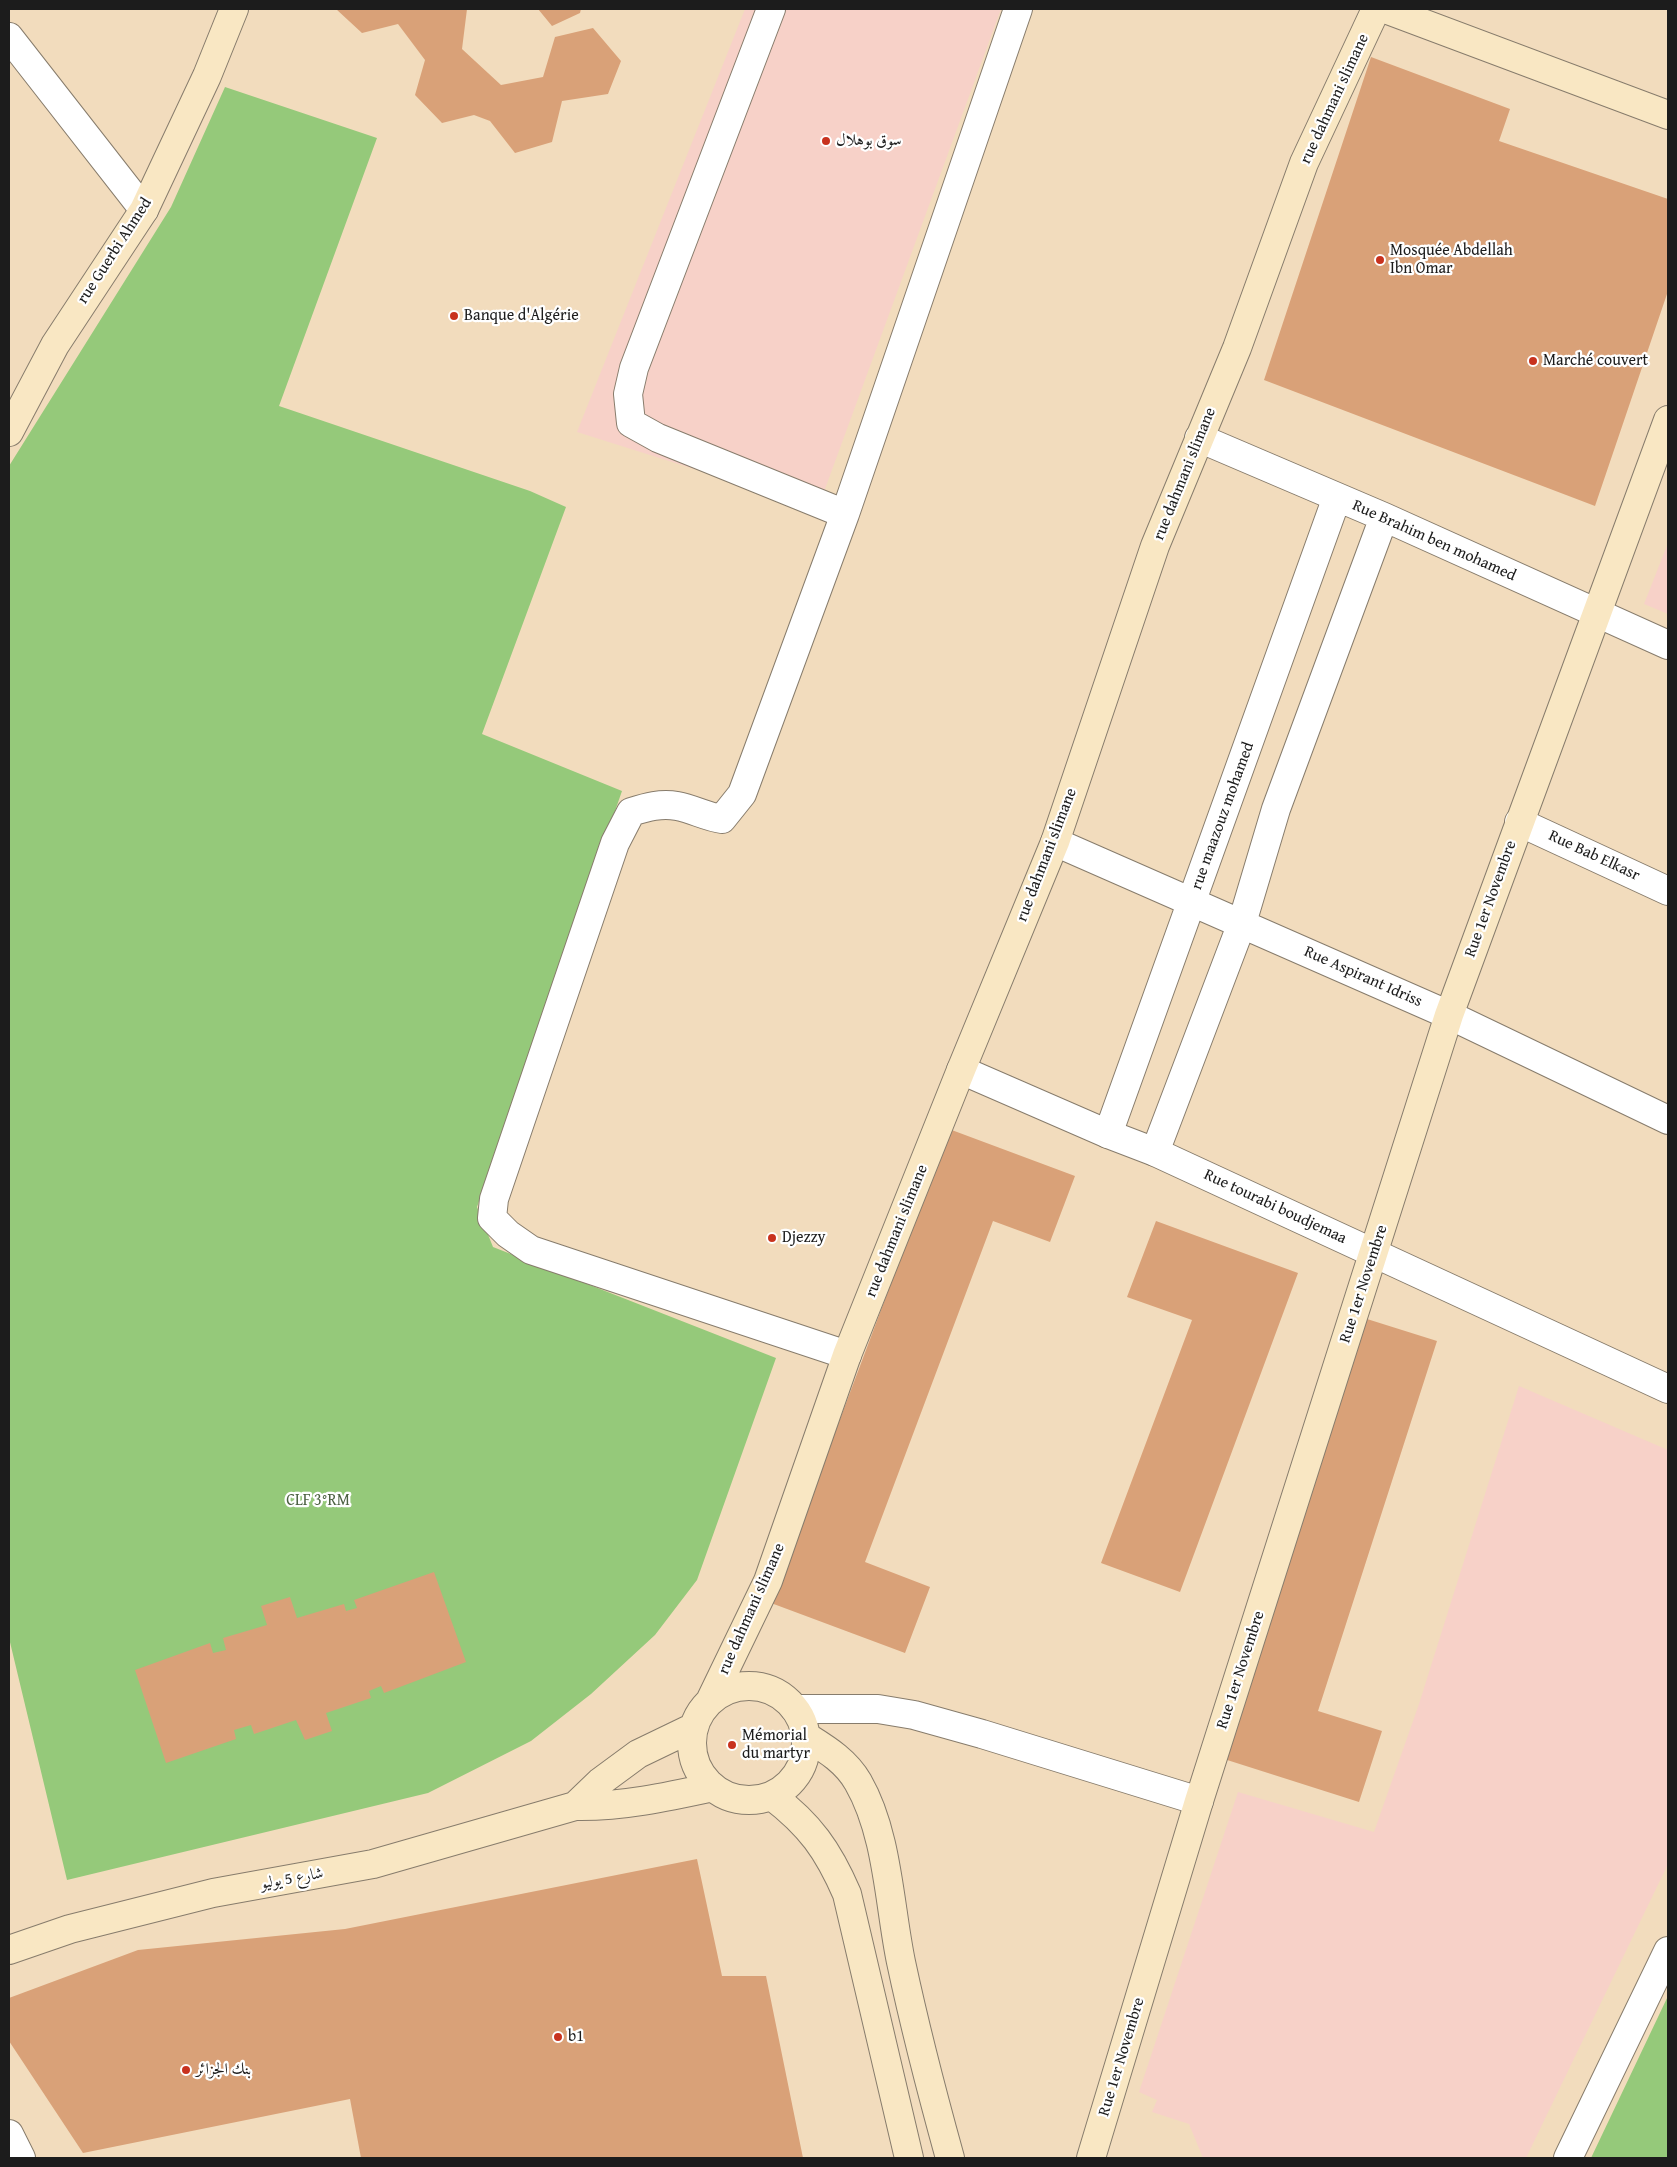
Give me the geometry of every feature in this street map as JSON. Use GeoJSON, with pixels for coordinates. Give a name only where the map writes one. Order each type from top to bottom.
{"type":"FeatureCollection","features":[{"type":"Feature","properties":{"kind":"main road","name":"rue Guerbi Ahmed"},"geometry":{"type":"LineString","coordinates":[[9,432],[55,344],[144,210],[208,76],[234,9]]}},
{"type":"Feature","properties":{"kind":"main road","name":"rue dahmani slimane"},"geometry":{"type":"LineString","coordinates":[[712,1699],[768,1581],[847,1355],[1055,842],[1155,546],[1237,348],[1304,164],[1376,9]]}},
{"type":"Feature","properties":{"kind":"main road"},"geometry":{"type":"LineString","coordinates":[[1385,9],[1668,115]]}},
{"type":"Feature","properties":{"kind":"main road","name":"Rue 1er Novembre"},"geometry":{"type":"LineString","coordinates":[[1091,2158],[1199,1802],[1449,1016],[1668,420]]}},
{"type":"Feature","properties":{"kind":"main road"},"geometry":{"type":"LineString","coordinates":[[740,1686],[756,1686],[771,1690],[795,1709],[803,1722],[807,1737],[806,1753],[801,1768],[789,1784],[772,1796],[757,1800],[741,1800],[726,1796],[713,1788],[701,1775],[694,1760],[691,1744],[694,1727],[701,1712],[712,1699],[725,1691],[740,1686]]}},
{"type":"Feature","properties":{"kind":"main road","name":"شارع 5 يوليو"},"geometry":{"type":"LineString","coordinates":[[575,1806],[600,1782],[638,1754],[694,1727]]}},
{"type":"Feature","properties":{"kind":"main road"},"geometry":{"type":"LineString","coordinates":[[807,1737],[835,1755],[847,1768],[858,1782],[872,1816],[884,1861],[901,1961],[933,2097],[950,2158]]}},
{"type":"Feature","properties":{"kind":"main road","name":"شارع 5 يوليو"},"geometry":{"type":"LineString","coordinates":[[9,1950],[70,1928],[213,1893],[373,1864],[575,1806],[601,1806],[713,1788]]}},
{"type":"Feature","properties":{"kind":"main road"},"geometry":{"type":"LineString","coordinates":[[772,1796],[797,1816],[818,1839],[835,1865],[847,1894],[909,2158]]}},
{"type":"Feature","properties":{"kind":"street"},"geometry":{"type":"LineString","coordinates":[[770,9],[634,368],[628,394],[631,423],[658,438],[845,514]]}},
{"type":"Feature","properties":{"kind":"street"},"geometry":{"type":"LineString","coordinates":[[847,1355],[531,1250],[508,1234],[492,1218],[494,1199],[612,853],[631,812],[654,805],[678,806],[706,817],[722,819],[742,794],[845,514],[1018,9]]}},
{"type":"Feature","properties":{"kind":"street"},"geometry":{"type":"LineString","coordinates":[[9,37],[144,210]]}},
{"type":"Feature","properties":{"kind":"street","name":"Rue Brahim ben mohamed"},"geometry":{"type":"LineString","coordinates":[[1199,438],[1384,517],[1597,615],[1668,645]]}},
{"type":"Feature","properties":{"kind":"street","name":"rue maazouz mohamed"},"geometry":{"type":"LineString","coordinates":[[1108,1134],[1337,497]]}},
{"type":"Feature","properties":{"kind":"street"},"geometry":{"type":"LineString","coordinates":[[1155,1152],[1242,923],[1276,809],[1384,517]]}},
{"type":"Feature","properties":{"kind":"street","name":"Rue Bab Elkasr"},"geometry":{"type":"LineString","coordinates":[[1520,822],[1668,891]]}},
{"type":"Feature","properties":{"kind":"street","name":"Rue Aspirant Idriss"},"geometry":{"type":"LineString","coordinates":[[1055,842],[1449,1016],[1668,1120]]}},
{"type":"Feature","properties":{"kind":"street","name":"Rue tourabi boudjemaa"},"geometry":{"type":"LineString","coordinates":[[961,1070],[1108,1134],[1155,1152],[1668,1389]]}},
{"type":"Feature","properties":{"kind":"street"},"geometry":{"type":"LineString","coordinates":[[795,1709],[878,1709],[914,1715],[1199,1802]]}},
{"type":"Feature","properties":{"kind":"street"},"geometry":{"type":"LineString","coordinates":[[1568,2158],[1668,1951]]}},
{"type":"Feature","properties":{"kind":"street"},"geometry":{"type":"LineString","coordinates":[[9,2134],[21,2158]]}},
{"type":"Feature","properties":{"kind":"shaded area","name":"سوق بوهلال"},"geometry":{"type":"Polygon","coordinates":[[[745,9],[1001,9],[818,508],[577,432],[745,9]]]}},
{"type":"Feature","properties":{"kind":"shaded area"},"geometry":{"type":"Polygon","coordinates":[[[1668,543],[1668,614],[1644,604],[1668,543]]]}},
{"type":"Feature","properties":{"kind":"shaded area"},"geometry":{"type":"Polygon","coordinates":[[[1519,1386],[1668,1450],[1668,1864],[1526,2158],[1203,2158],[1189,2124],[1152,2112],[1157,2100],[1139,2092],[1238,1792],[1374,1832],[1419,1704],[1519,1386]]]}},
{"type":"Feature","properties":{"kind":"green space","name":"CLF 3°RM"},"geometry":{"type":"Polygon","coordinates":[[[225,87],[377,138],[279,406],[530,491],[566,507],[482,734],[622,791],[477,1207],[493,1247],[776,1358],[697,1580],[655,1635],[591,1694],[531,1741],[428,1793],[67,1880],[9,1638],[9,466],[171,207],[225,87]]]}},
{"type":"Feature","properties":{"kind":"green space"},"geometry":{"type":"Polygon","coordinates":[[[1668,1996],[1668,2158],[1591,2158],[1668,1996]]]}},
{"type":"Feature","properties":{"kind":"building"},"geometry":{"type":"Polygon","coordinates":[[[336,9],[467,9],[462,49],[501,85],[543,77],[555,37],[593,28],[621,61],[608,94],[562,101],[552,142],[515,153],[490,121],[474,115],[442,123],[415,95],[425,60],[398,24],[362,33],[336,9]]]}},
{"type":"Feature","properties":{"kind":"building"},"geometry":{"type":"Polygon","coordinates":[[[538,9],[581,9],[580,13],[552,26],[538,9]]]}},
{"type":"Feature","properties":{"kind":"building"},"geometry":{"type":"Polygon","coordinates":[[[1371,57],[1510,109],[1499,141],[1668,199],[1668,291],[1595,506],[1264,380],[1371,57]]]}},
{"type":"Feature","properties":{"kind":"building"},"geometry":{"type":"Polygon","coordinates":[[[949,1129],[1075,1176],[1050,1242],[993,1221],[865,1562],[930,1587],[905,1653],[771,1603],[949,1129]]]}},
{"type":"Feature","properties":{"kind":"building"},"geometry":{"type":"Polygon","coordinates":[[[1156,1221],[1298,1273],[1180,1592],[1101,1563],[1192,1320],[1127,1297],[1156,1221]]]}},
{"type":"Feature","properties":{"kind":"building"},"geometry":{"type":"Polygon","coordinates":[[[1367,1319],[1437,1341],[1318,1711],[1382,1731],[1359,1802],[1224,1759],[1367,1319]]]}},
{"type":"Feature","properties":{"kind":"building"},"geometry":{"type":"Polygon","coordinates":[[[434,1572],[466,1662],[384,1693],[381,1686],[369,1691],[371,1698],[326,1713],[332,1731],[305,1740],[296,1720],[254,1734],[251,1725],[234,1730],[236,1739],[166,1763],[135,1670],[210,1643],[213,1653],[226,1650],[223,1638],[267,1625],[261,1606],[290,1597],[297,1618],[344,1604],[346,1611],[357,1608],[354,1600],[434,1572]]]}},
{"type":"Feature","properties":{"kind":"building","name":"b1"},"geometry":{"type":"Polygon","coordinates":[[[697,1859],[722,1976],[766,1976],[803,2158],[361,2158],[350,2099],[83,2153],[9,2041],[9,1998],[138,1950],[345,1929],[697,1859]]]}},
{"type":"Feature","properties":{"kind":"place","name":"سوق بوهلال"},"geometry":{"type":"Point","coordinates":[826,141]}},
{"type":"Feature","properties":{"kind":"place","name":"Mosquée Abdellah Ibn Omar"},"geometry":{"type":"Point","coordinates":[1380,260]}},
{"type":"Feature","properties":{"kind":"place","name":"Banque d'Algérie"},"geometry":{"type":"Point","coordinates":[454,316]}},
{"type":"Feature","properties":{"kind":"place","name":"Marché couvert"},"geometry":{"type":"Point","coordinates":[1533,361]}},
{"type":"Feature","properties":{"kind":"place","name":"Djezzy"},"geometry":{"type":"Point","coordinates":[772,1238]}},
{"type":"Feature","properties":{"kind":"place","name":"Mémorial du martyr"},"geometry":{"type":"Point","coordinates":[732,1745]}},
{"type":"Feature","properties":{"kind":"place","name":"b1"},"geometry":{"type":"Point","coordinates":[558,2037]}},
{"type":"Feature","properties":{"kind":"place","name":"بنك الجزائر"},"geometry":{"type":"Point","coordinates":[186,2070]}}]}
